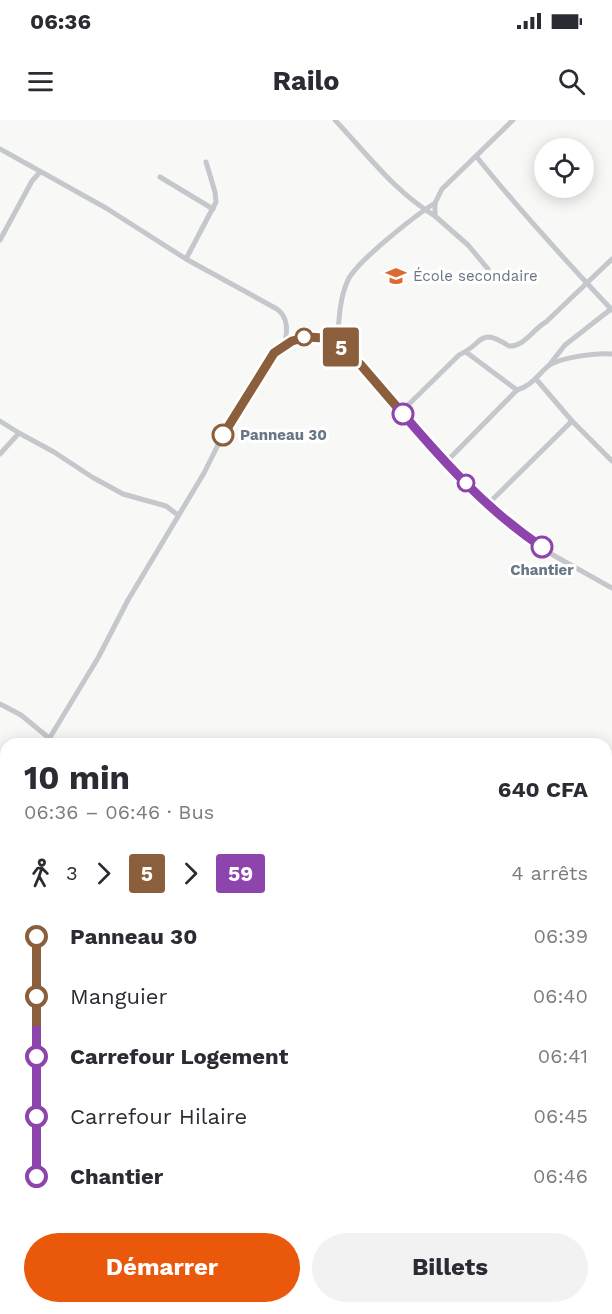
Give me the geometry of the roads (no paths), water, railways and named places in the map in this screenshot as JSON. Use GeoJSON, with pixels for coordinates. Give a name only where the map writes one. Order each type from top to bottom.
{"type":"FeatureCollection","features":[{"type":"Feature","properties":{"kind":"street"},"geometry":{"type":"LineString","coordinates":[[335,120],[380,172],[405,196],[435,216],[468,245],[488,269]]}},
{"type":"Feature","properties":{"kind":"street"},"geometry":{"type":"LineString","coordinates":[[435,216],[435,203],[442,189],[513,120]]}},
{"type":"Feature","properties":{"kind":"street"},"geometry":{"type":"LineString","coordinates":[[0,150],[106,208],[186,259],[283,314],[287,329],[285,344]]}},
{"type":"Feature","properties":{"kind":"street"},"geometry":{"type":"LineString","coordinates":[[446,462],[517,390],[528,386],[536,379],[565,345],[612,309],[520,211],[476,156]]}},
{"type":"Feature","properties":{"kind":"street"},"geometry":{"type":"LineString","coordinates":[[186,259],[216,202],[206,162]]}},
{"type":"Feature","properties":{"kind":"street"},"geometry":{"type":"LineString","coordinates":[[0,240],[32,181],[40,172]]}},
{"type":"Feature","properties":{"kind":"street"},"geometry":{"type":"LineString","coordinates":[[160,177],[213,209]]}},
{"type":"Feature","properties":{"kind":"street"},"geometry":{"type":"LineString","coordinates":[[337,344],[342,298],[352,272],[423,210],[435,203]]}},
{"type":"Feature","properties":{"kind":"street"},"geometry":{"type":"LineString","coordinates":[[401,412],[459,355],[485,337],[498,339],[509,346],[520,344],[612,260]]}},
{"type":"Feature","properties":{"kind":"street"},"geometry":{"type":"LineString","coordinates":[[0,704],[21,715],[49,738],[98,658],[178,515],[268,362],[274,353],[285,344],[300,338],[324,338],[337,344],[360,364],[487,505],[517,531],[553,555],[612,588]]}},
{"type":"Feature","properties":{"kind":"street"},"geometry":{"type":"LineString","coordinates":[[465,352],[517,390]]}},
{"type":"Feature","properties":{"kind":"street"},"geometry":{"type":"LineString","coordinates":[[549,364],[589,354],[612,354]]}},
{"type":"Feature","properties":{"kind":"street"},"geometry":{"type":"LineString","coordinates":[[536,379],[572,421],[612,461]]}},
{"type":"Feature","properties":{"kind":"street"},"geometry":{"type":"LineString","coordinates":[[0,421],[123,494],[166,506],[178,515]]}},
{"type":"Feature","properties":{"kind":"street"},"geometry":{"type":"LineString","coordinates":[[487,505],[572,421]]}},
{"type":"Feature","properties":{"kind":"street"},"geometry":{"type":"LineString","coordinates":[[0,454],[19,433]]}},
{"type":"Feature","properties":{"kind":"place","name":"École secondaire"},"geometry":{"type":"Point","coordinates":[396,276]}},
{"type":"Feature","properties":{"kind":"place","name":"Panneau 30"},"geometry":{"type":"Point","coordinates":[223,435]}},
{"type":"Feature","properties":{"kind":"place","name":"Chantier"},"geometry":{"type":"Point","coordinates":[542,547]}}]}
